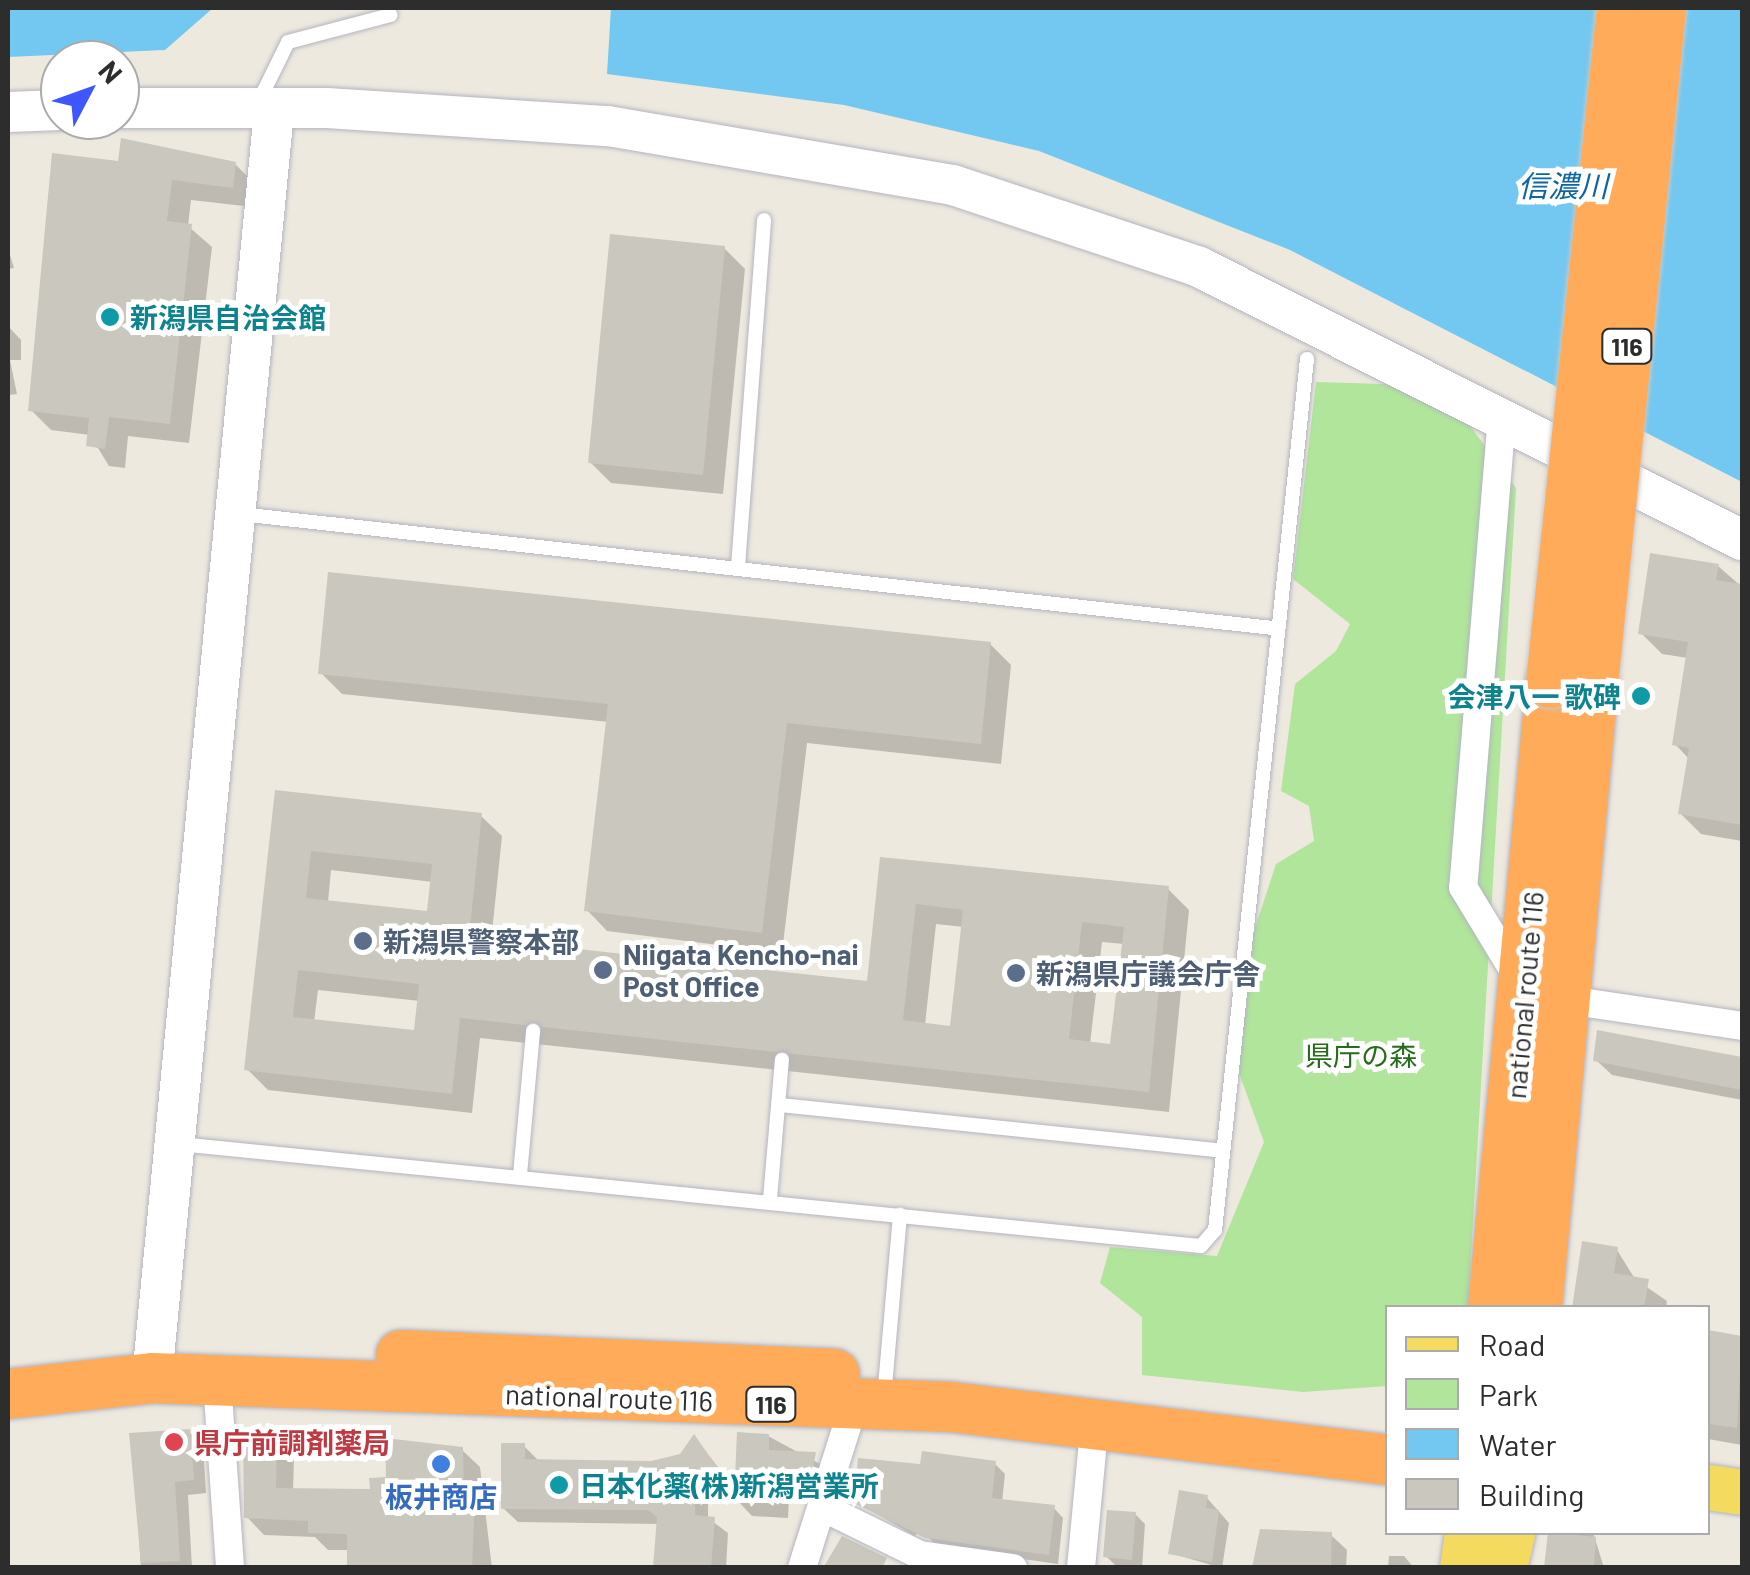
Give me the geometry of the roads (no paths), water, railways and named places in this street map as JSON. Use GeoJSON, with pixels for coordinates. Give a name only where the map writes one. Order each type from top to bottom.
{"type":"FeatureCollection","features":[{"type":"Feature","properties":{"kind":"highway","name":"116"},"geometry":{"type":"LineString","coordinates":[[1572,684],[1622,8]]}},
{"type":"Feature","properties":{"kind":"highway","name":"116"},"geometry":{"type":"LineString","coordinates":[[1572,684],[1661,8]]}},
{"type":"Feature","properties":{"kind":"highway","name":"national route 116"},"geometry":{"type":"LineString","coordinates":[[1493,1305],[1542,994],[1572,684]]}},
{"type":"Feature","properties":{"kind":"highway","name":"national route 116"},"geometry":{"type":"LineString","coordinates":[[1537,1305],[1542,994]]}},
{"type":"Feature","properties":{"kind":"highway","name":"national route 116"},"geometry":{"type":"LineString","coordinates":[[8,1365],[635,1358],[874,1397],[1385,1460]]}},
{"type":"Feature","properties":{"kind":"highway","name":"national route 116"},"geometry":{"type":"LineString","coordinates":[[8,1394],[153,1365],[216,1380],[874,1397],[1385,1429]]}},
{"type":"Feature","properties":{"kind":"main road"},"geometry":{"type":"LineString","coordinates":[[1710,1487],[1742,1492]]}},
{"type":"Feature","properties":{"kind":"main road"},"geometry":{"type":"LineString","coordinates":[[1462,1568],[1467,1535]]}},
{"type":"Feature","properties":{"kind":"main road"},"geometry":{"type":"LineString","coordinates":[[1504,1568],[1511,1535]]}},
{"type":"Feature","properties":{"kind":"street"},"geometry":{"type":"LineString","coordinates":[[140,108],[608,126],[953,185],[1198,268],[1502,416],[1742,540]]}},
{"type":"Feature","properties":{"kind":"street"},"geometry":{"type":"LineString","coordinates":[[8,112],[40,111]]}},
{"type":"Feature","properties":{"kind":"street"},"geometry":{"type":"LineString","coordinates":[[153,1365],[240,514],[264,111]]}},
{"type":"Feature","properties":{"kind":"street"},"geometry":{"type":"LineString","coordinates":[[1502,416],[1463,888],[1542,994],[1742,1026]]}},
{"type":"Feature","properties":{"kind":"street"},"geometry":{"type":"LineString","coordinates":[[216,1380],[230,1568]]}},
{"type":"Feature","properties":{"kind":"street"},"geometry":{"type":"LineString","coordinates":[[802,1568],[822,1507],[874,1397]]}},
{"type":"Feature","properties":{"kind":"street"},"geometry":{"type":"LineString","coordinates":[[1081,1568],[1095,1422]]}},
{"type":"Feature","properties":{"kind":"street"},"geometry":{"type":"LineString","coordinates":[[822,1507],[920,1555],[1013,1568]]}},
{"type":"Feature","properties":{"kind":"lane"},"geometry":{"type":"LineString","coordinates":[[264,111],[288,42],[391,15]]}},
{"type":"Feature","properties":{"kind":"lane"},"geometry":{"type":"LineString","coordinates":[[738,567],[764,220]]}},
{"type":"Feature","properties":{"kind":"lane"},"geometry":{"type":"LineString","coordinates":[[173,1144],[770,1199],[1201,1246],[1216,1230],[1273,628],[1307,360]]}},
{"type":"Feature","properties":{"kind":"lane"},"geometry":{"type":"LineString","coordinates":[[240,514],[1273,628]]}},
{"type":"Feature","properties":{"kind":"lane"},"geometry":{"type":"LineString","coordinates":[[520,1176],[534,1032]]}},
{"type":"Feature","properties":{"kind":"lane"},"geometry":{"type":"LineString","coordinates":[[770,1199],[782,1060]]}},
{"type":"Feature","properties":{"kind":"lane"},"geometry":{"type":"LineString","coordinates":[[780,1106],[1224,1151]]}},
{"type":"Feature","properties":{"kind":"lane"},"geometry":{"type":"LineString","coordinates":[[874,1397],[900,1215]]}},
{"type":"Feature","properties":{"kind":"water"},"geometry":{"type":"Polygon","coordinates":[[[8,8],[213,8],[165,50],[140,51],[140,40],[40,40],[40,56],[8,57],[8,8]]]}},
{"type":"Feature","properties":{"kind":"water","name":"信濃川"},"geometry":{"type":"Polygon","coordinates":[[[611,8],[1742,8],[1742,482],[1290,250],[1039,151],[844,105],[607,74],[611,8]]]}},
{"type":"Feature","properties":{"kind":"place","name":"新潟県自治会館"},"geometry":{"type":"Point","coordinates":[110,317]}},
{"type":"Feature","properties":{"kind":"place","name":"会津八一 歌碑"},"geometry":{"type":"Point","coordinates":[1641,696]}},
{"type":"Feature","properties":{"kind":"place","name":"新潟県警察本部"},"geometry":{"type":"Point","coordinates":[363,941]}},
{"type":"Feature","properties":{"kind":"place","name":"Niigata Kencho-nai Post Office"},"geometry":{"type":"Point","coordinates":[603,970]}},
{"type":"Feature","properties":{"kind":"place","name":"新潟県庁議会庁舎"},"geometry":{"type":"Point","coordinates":[1016,973]}},
{"type":"Feature","properties":{"kind":"place","name":"県庁前調剤薬局"},"geometry":{"type":"Point","coordinates":[174,1442]}},
{"type":"Feature","properties":{"kind":"place","name":"板井商店"},"geometry":{"type":"Point","coordinates":[441,1464]}},
{"type":"Feature","properties":{"kind":"place","name":"日本化薬(株)新潟営業所"},"geometry":{"type":"Point","coordinates":[559,1485]}},
{"type":"Feature","properties":{"kind":"park label","name":"県庁の森"},"geometry":{"type":"Point","coordinates":[1361,1055]}}]}
